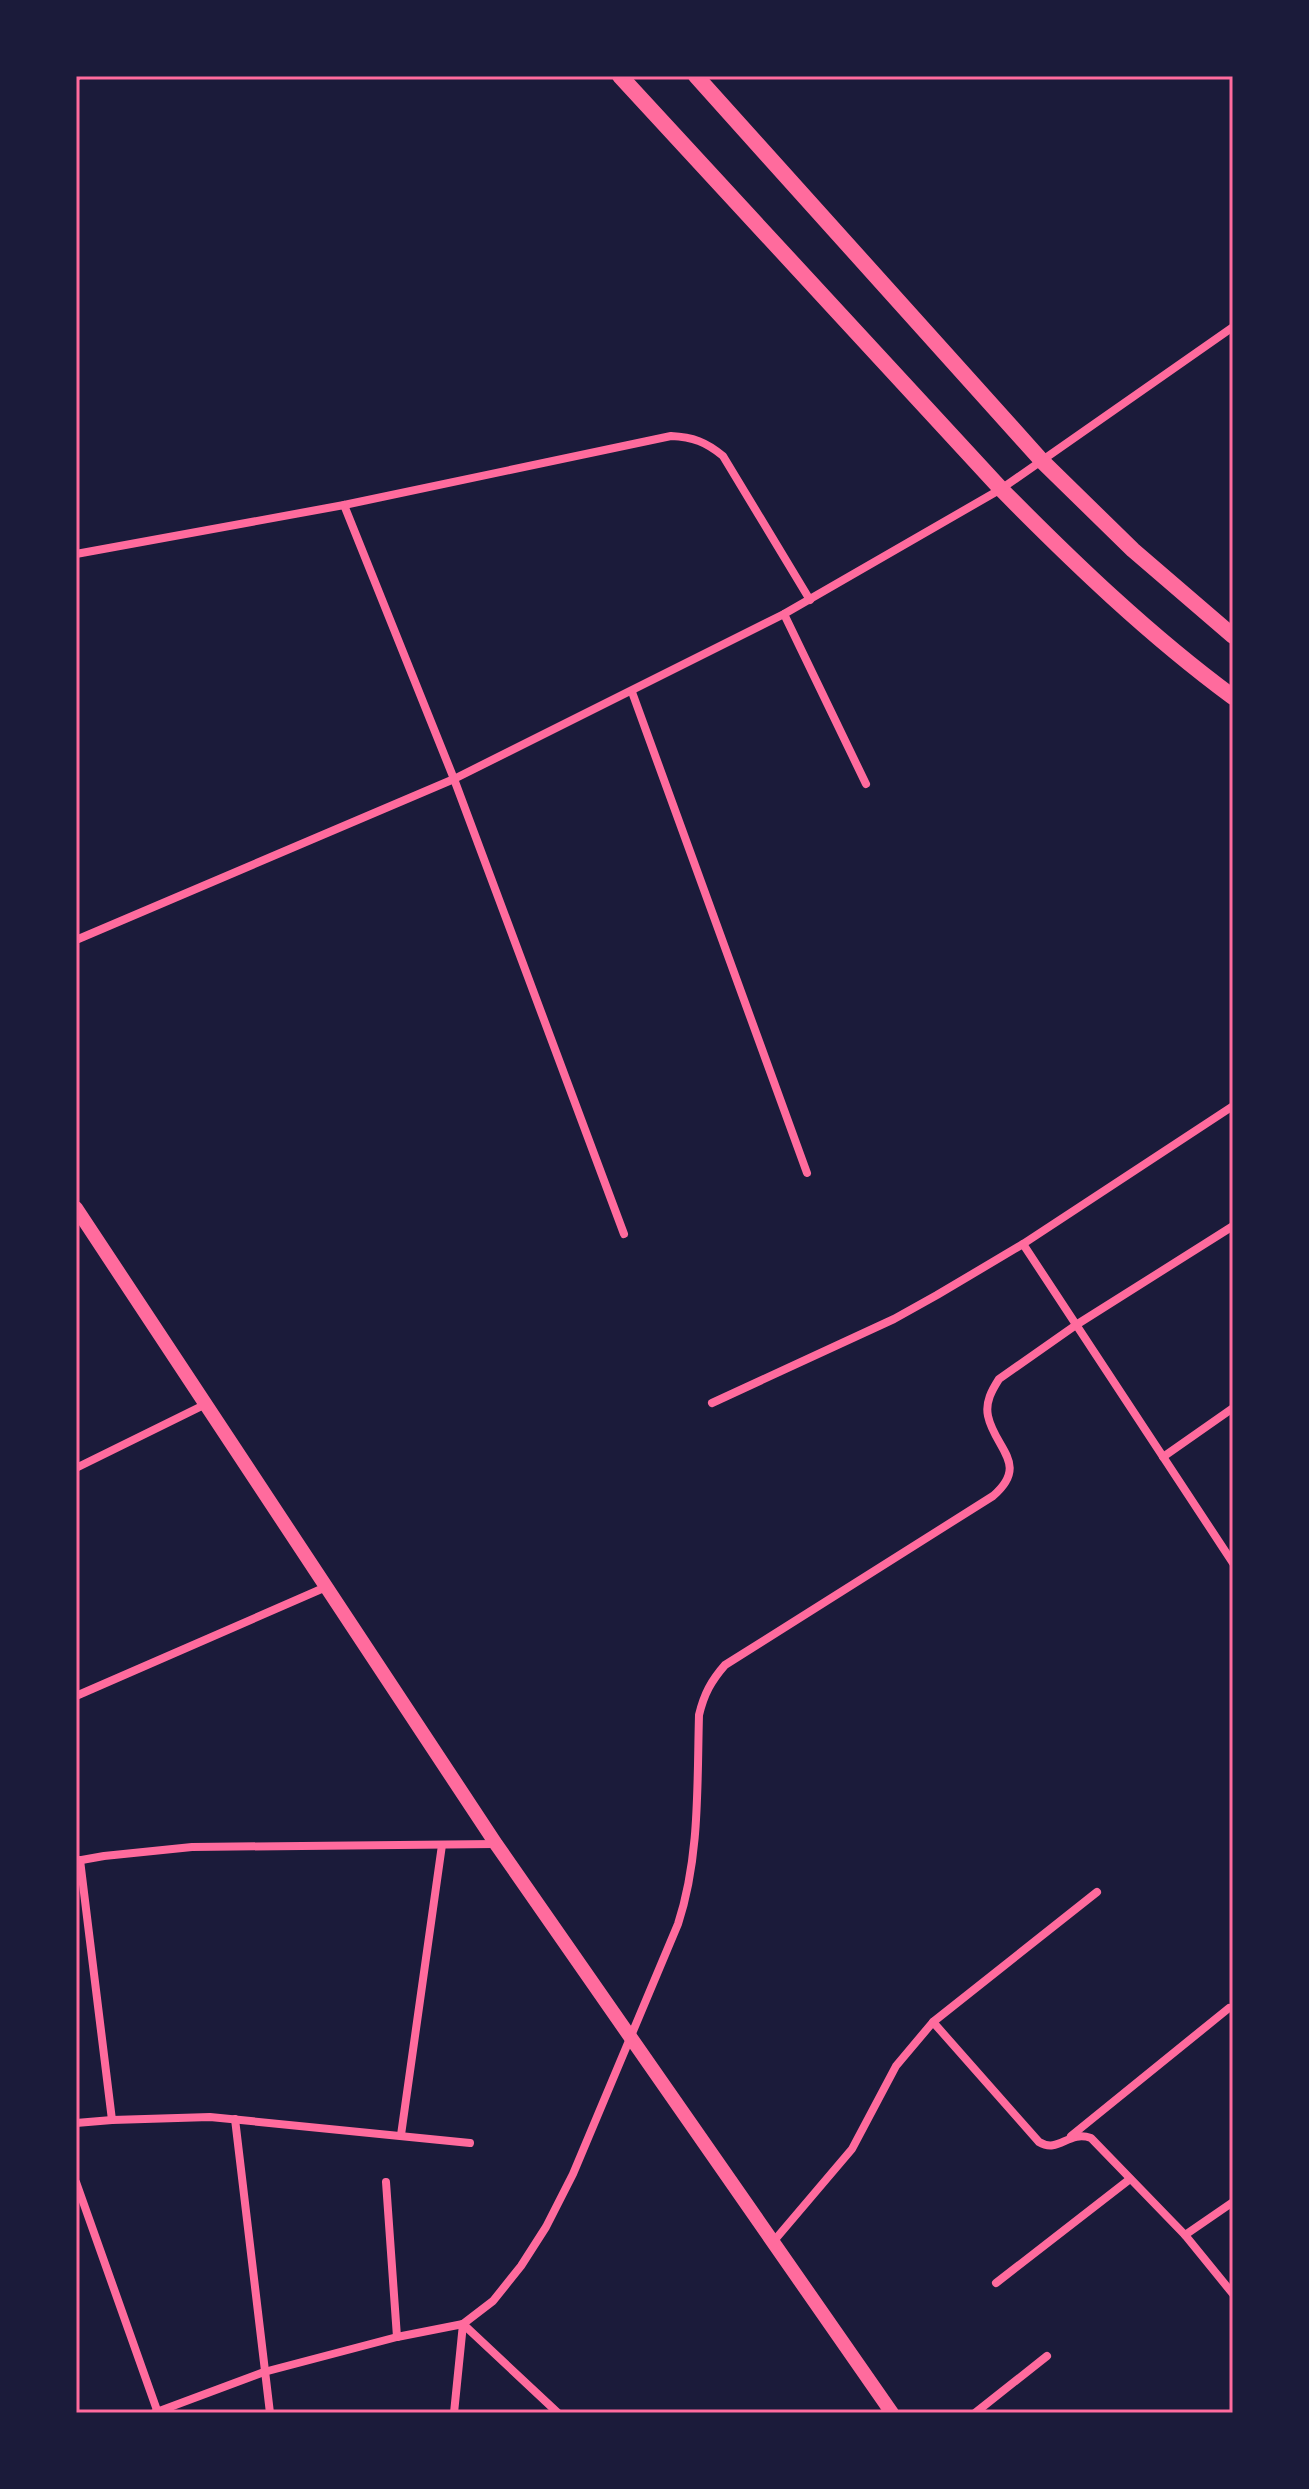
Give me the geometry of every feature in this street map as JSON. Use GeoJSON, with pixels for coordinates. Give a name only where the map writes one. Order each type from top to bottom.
{"type":"FeatureCollection","features":[{"type":"Feature","properties":{"kind":"main road"},"geometry":{"type":"LineString","coordinates":[[620,76],[1001,489],[1097,584],[1233,697]]}},
{"type":"Feature","properties":{"kind":"main road"},"geometry":{"type":"LineString","coordinates":[[696,76],[1042,461],[1133,550],[1233,636]]}},
{"type":"Feature","properties":{"kind":"street"},"geometry":{"type":"LineString","coordinates":[[76,940],[454,779],[784,614],[1001,489],[1233,327]]}},
{"type":"Feature","properties":{"kind":"street"},"geometry":{"type":"LineString","coordinates":[[76,554],[344,505],[671,436],[690,437],[708,443],[723,456],[810,600]]}},
{"type":"Feature","properties":{"kind":"street"},"geometry":{"type":"LineString","coordinates":[[344,505],[454,779],[624,1234]]}},
{"type":"Feature","properties":{"kind":"street"},"geometry":{"type":"LineString","coordinates":[[784,614],[866,784]]}},
{"type":"Feature","properties":{"kind":"street"},"geometry":{"type":"LineString","coordinates":[[632,692],[807,1173]]}},
{"type":"Feature","properties":{"kind":"street"},"geometry":{"type":"LineString","coordinates":[[712,1403],[894,1319],[1023,1244],[1233,1106]]}},
{"type":"Feature","properties":{"kind":"street"},"geometry":{"type":"LineString","coordinates":[[76,1208],[496,1844],[892,2413]]}},
{"type":"Feature","properties":{"kind":"street"},"geometry":{"type":"LineString","coordinates":[[76,2182],[157,2412],[264,2372],[397,2337],[463,2324],[493,2301],[546,2227],[573,2174],[678,1924],[687,1897],[694,1842],[699,1715],[712,1679],[725,1665],[993,1496],[1004,1486],[1010,1471],[1008,1456],[988,1417],[988,1403],[999,1379],[1076,1325],[1233,1226]]}},
{"type":"Feature","properties":{"kind":"street"},"geometry":{"type":"LineString","coordinates":[[1023,1244],[1233,1563]]}},
{"type":"Feature","properties":{"kind":"street"},"geometry":{"type":"LineString","coordinates":[[76,1468],[206,1404]]}},
{"type":"Feature","properties":{"kind":"street"},"geometry":{"type":"LineString","coordinates":[[1163,1457],[1233,1408]]}},
{"type":"Feature","properties":{"kind":"street"},"geometry":{"type":"LineString","coordinates":[[76,1696],[326,1587]]}},
{"type":"Feature","properties":{"kind":"street"},"geometry":{"type":"LineString","coordinates":[[112,2120],[78,1861],[192,1847],[496,1844]]}},
{"type":"Feature","properties":{"kind":"street"},"geometry":{"type":"LineString","coordinates":[[401,2135],[442,1845]]}},
{"type":"Feature","properties":{"kind":"street"},"geometry":{"type":"LineString","coordinates":[[773,2243],[852,2149],[896,2066],[933,2022],[1097,1892]]}},
{"type":"Feature","properties":{"kind":"street"},"geometry":{"type":"LineString","coordinates":[[933,2022],[1039,2142],[1047,2147],[1070,2137],[1229,2008]]}},
{"type":"Feature","properties":{"kind":"street"},"geometry":{"type":"LineString","coordinates":[[235,2119],[270,2413]]}},
{"type":"Feature","properties":{"kind":"street"},"geometry":{"type":"LineString","coordinates":[[76,2123],[235,2119],[470,2143]]}},
{"type":"Feature","properties":{"kind":"street"},"geometry":{"type":"LineString","coordinates":[[1070,2137],[1082,2135],[1091,2138],[1185,2235],[1233,2294]]}},
{"type":"Feature","properties":{"kind":"street"},"geometry":{"type":"LineString","coordinates":[[996,2283],[1130,2179]]}},
{"type":"Feature","properties":{"kind":"street"},"geometry":{"type":"LineString","coordinates":[[386,2182],[397,2337]]}},
{"type":"Feature","properties":{"kind":"street"},"geometry":{"type":"LineString","coordinates":[[1185,2235],[1233,2202]]}},
{"type":"Feature","properties":{"kind":"street"},"geometry":{"type":"LineString","coordinates":[[454,2413],[463,2324]]}},
{"type":"Feature","properties":{"kind":"street"},"geometry":{"type":"LineString","coordinates":[[463,2324],[558,2413]]}},
{"type":"Feature","properties":{"kind":"street"},"geometry":{"type":"LineString","coordinates":[[975,2413],[1047,2356]]}}]}
